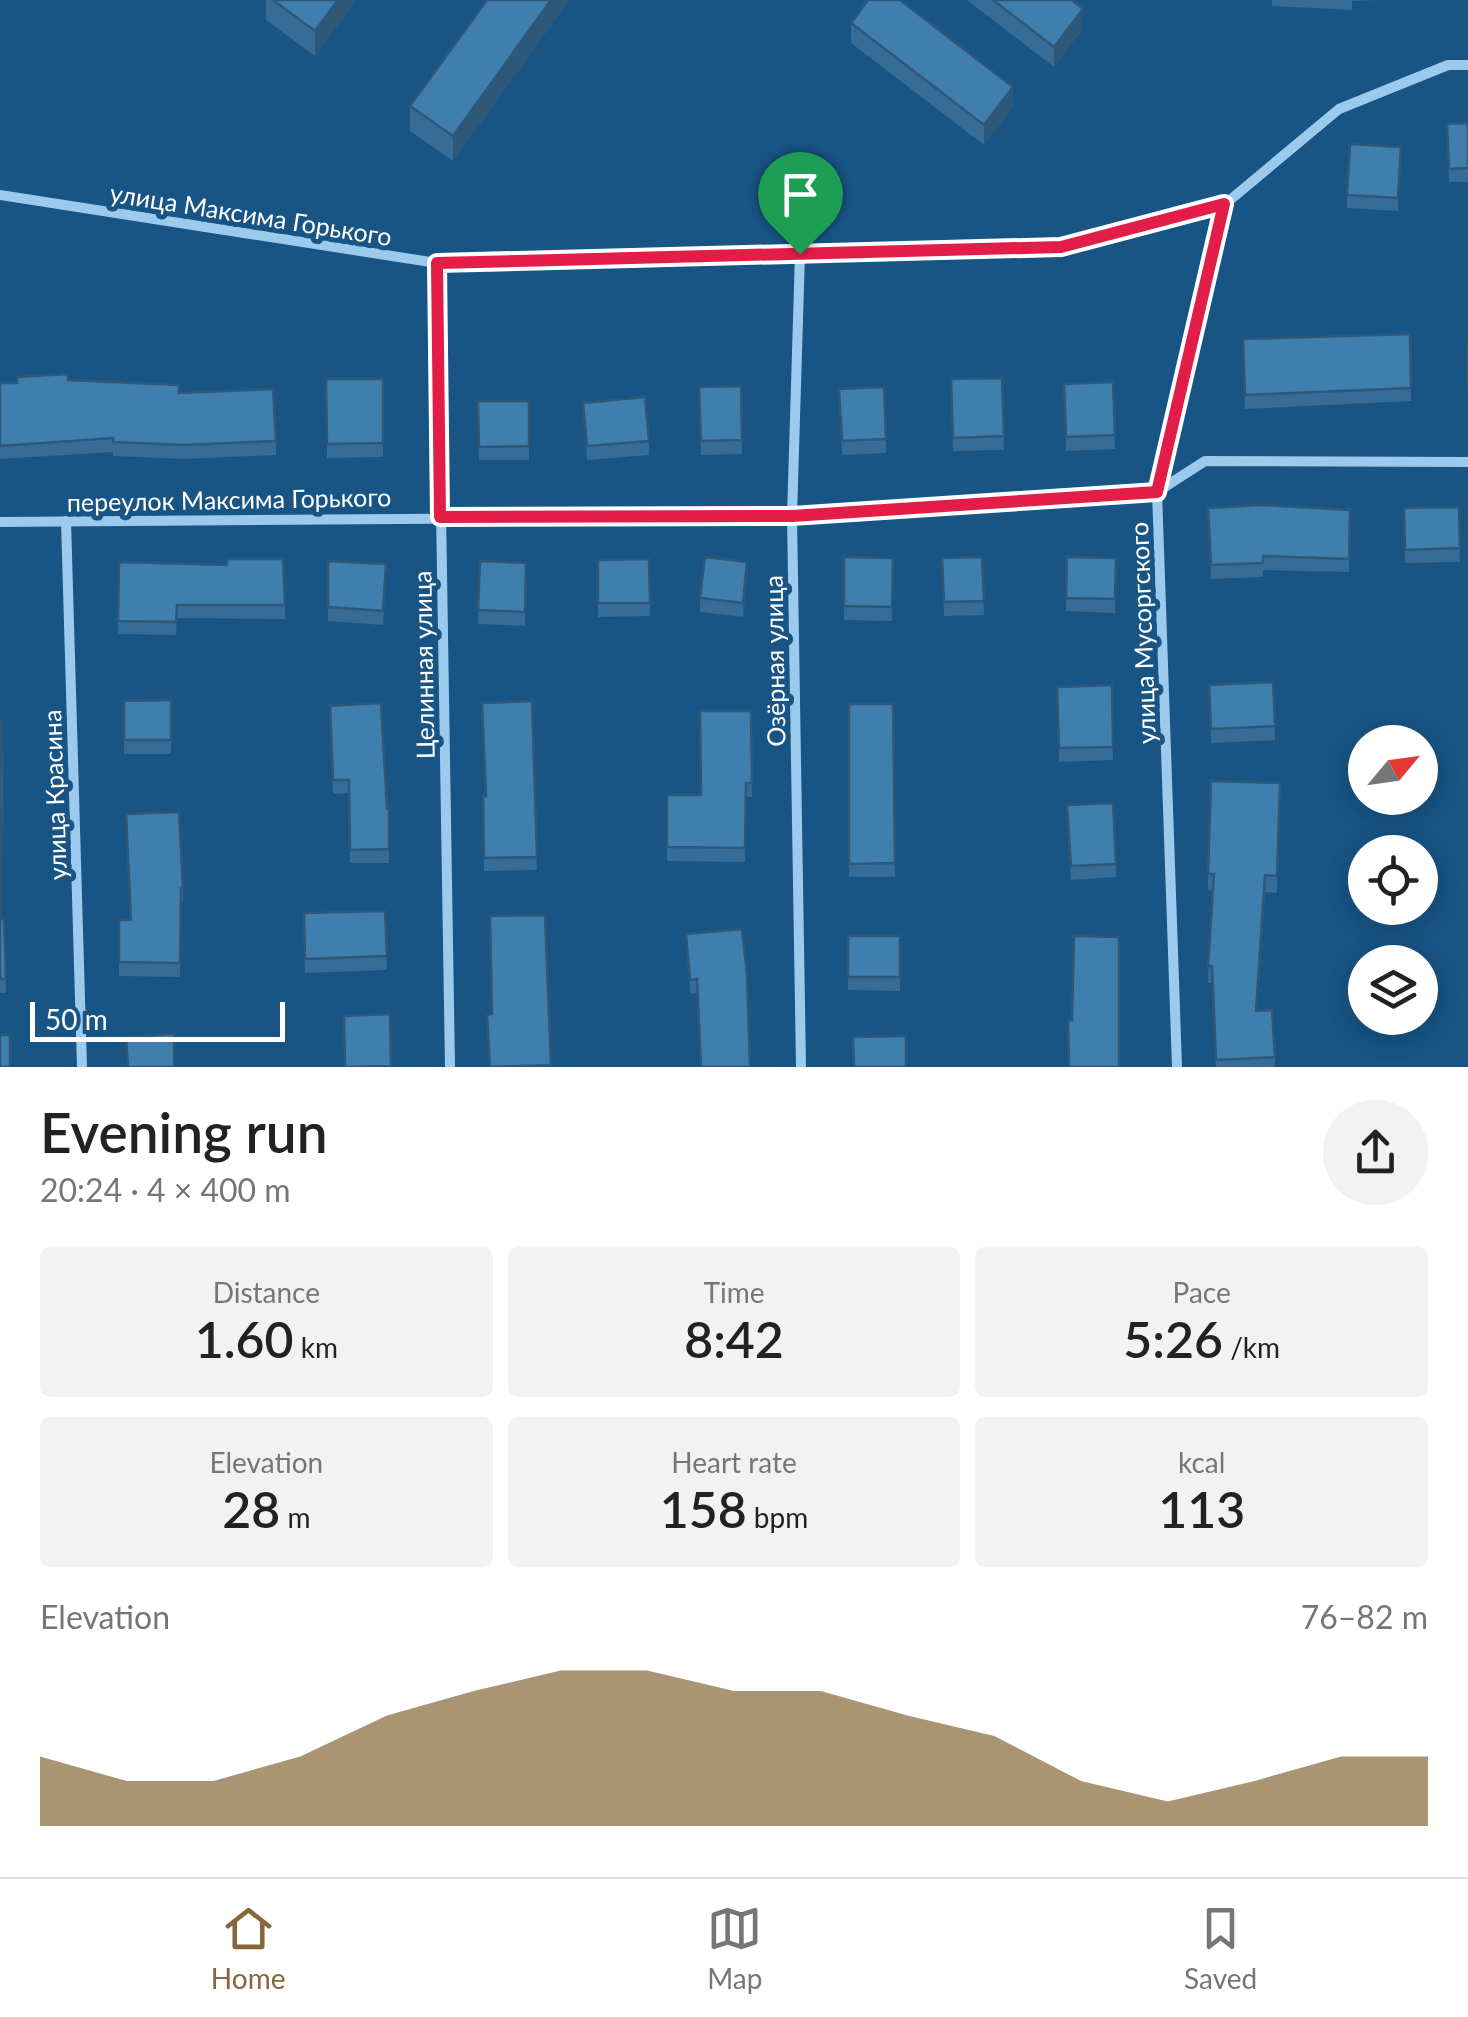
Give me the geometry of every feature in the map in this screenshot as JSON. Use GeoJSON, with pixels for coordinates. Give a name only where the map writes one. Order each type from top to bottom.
{"type":"FeatureCollection","features":[{"type":"Feature","properties":{"kind":"street","name":"улица Максима Горького"},"geometry":{"type":"LineString","coordinates":[[0,195],[437,263],[1061,247],[1224,204],[1339,109],[1448,65],[1468,65]]}},
{"type":"Feature","properties":{"kind":"street","name":"улица Мусоргского"},"geometry":{"type":"LineString","coordinates":[[1176,1067],[1157,492],[1224,204]]}},
{"type":"Feature","properties":{"kind":"street","name":"Озёрная улица"},"geometry":{"type":"LineString","coordinates":[[800,254],[792,516],[801,1067]]}},
{"type":"Feature","properties":{"kind":"street","name":"Целинная улица"},"geometry":{"type":"LineString","coordinates":[[437,263],[450,1067]]}},
{"type":"Feature","properties":{"kind":"street","name":"переулок Максима Горького"},"geometry":{"type":"LineString","coordinates":[[0,522],[792,516],[1157,492],[1206,462],[1468,462]]}},
{"type":"Feature","properties":{"kind":"street","name":"улица Красина"},"geometry":{"type":"LineString","coordinates":[[66,521],[82,1067]]}},
{"type":"Feature","properties":{"kind":"building"},"geometry":{"type":"Polygon","coordinates":[[[273,0],[338,0],[315,31],[273,0]]]}},
{"type":"Feature","properties":{"kind":"building"},"geometry":{"type":"Polygon","coordinates":[[[487,0],[551,0],[453,136],[410,106],[487,0]]]}},
{"type":"Feature","properties":{"kind":"building"},"geometry":{"type":"Polygon","coordinates":[[[868,0],[900,0],[1013,87],[984,125],[851,23],[868,0]]]}},
{"type":"Feature","properties":{"kind":"building"},"geometry":{"type":"Polygon","coordinates":[[[993,0],[1072,0],[1083,9],[1054,47],[993,0]]]}},
{"type":"Feature","properties":{"kind":"building"},"geometry":{"type":"Polygon","coordinates":[[[1468,123],[1468,168],[1449,169],[1447,124],[1468,123]]]}},
{"type":"Feature","properties":{"kind":"building"},"geometry":{"type":"Polygon","coordinates":[[[1350,144],[1401,147],[1398,198],[1347,195],[1350,144]]]}},
{"type":"Feature","properties":{"kind":"building"},"geometry":{"type":"Polygon","coordinates":[[[1410,334],[1411,388],[1245,395],[1243,339],[1410,334]]]}},
{"type":"Feature","properties":{"kind":"building"},"geometry":{"type":"Polygon","coordinates":[[[68,374],[68,380],[179,385],[179,393],[273,389],[276,441],[184,445],[113,442],[113,438],[0,446],[0,383],[17,383],[17,377],[68,374]]]}},
{"type":"Feature","properties":{"kind":"building"},"geometry":{"type":"Polygon","coordinates":[[[1002,378],[1004,436],[953,438],[951,379],[1002,378]]]}},
{"type":"Feature","properties":{"kind":"building"},"geometry":{"type":"Polygon","coordinates":[[[326,379],[383,379],[383,443],[327,444],[326,379]]]}},
{"type":"Feature","properties":{"kind":"building"},"geometry":{"type":"Polygon","coordinates":[[[1113,382],[1115,435],[1066,437],[1064,384],[1113,382]]]}},
{"type":"Feature","properties":{"kind":"building"},"geometry":{"type":"Polygon","coordinates":[[[741,386],[742,440],[701,441],[699,387],[741,386]]]}},
{"type":"Feature","properties":{"kind":"building"},"geometry":{"type":"Polygon","coordinates":[[[884,387],[886,439],[842,441],[839,389],[884,387]]]}},
{"type":"Feature","properties":{"kind":"building"},"geometry":{"type":"Polygon","coordinates":[[[645,397],[649,441],[587,446],[583,403],[645,397]]]}},
{"type":"Feature","properties":{"kind":"building"},"geometry":{"type":"Polygon","coordinates":[[[478,401],[529,401],[529,446],[479,447],[478,401]]]}},
{"type":"Feature","properties":{"kind":"building"},"geometry":{"type":"Polygon","coordinates":[[[1261,505],[1350,510],[1349,559],[1263,556],[1263,563],[1211,565],[1208,508],[1261,505]]]}},
{"type":"Feature","properties":{"kind":"building"},"geometry":{"type":"Polygon","coordinates":[[[1459,507],[1460,548],[1405,550],[1404,508],[1459,507]]]}},
{"type":"Feature","properties":{"kind":"building"},"geometry":{"type":"Polygon","coordinates":[[[705,557],[747,562],[743,603],[700,598],[705,557]]]}},
{"type":"Feature","properties":{"kind":"building"},"geometry":{"type":"Polygon","coordinates":[[[844,557],[893,558],[892,607],[844,606],[844,557]]]}},
{"type":"Feature","properties":{"kind":"building"},"geometry":{"type":"Polygon","coordinates":[[[982,557],[984,601],[944,602],[942,558],[982,557]]]}},
{"type":"Feature","properties":{"kind":"building"},"geometry":{"type":"Polygon","coordinates":[[[1067,557],[1116,558],[1115,599],[1066,598],[1067,557]]]}},
{"type":"Feature","properties":{"kind":"building"},"geometry":{"type":"Polygon","coordinates":[[[227,559],[283,559],[285,605],[177,605],[176,622],[118,621],[119,562],[227,565],[227,559]]]}},
{"type":"Feature","properties":{"kind":"building"},"geometry":{"type":"Polygon","coordinates":[[[649,559],[650,603],[598,603],[598,560],[649,559]]]}},
{"type":"Feature","properties":{"kind":"building"},"geometry":{"type":"Polygon","coordinates":[[[328,561],[386,564],[383,611],[328,607],[328,561]]]}},
{"type":"Feature","properties":{"kind":"building"},"geometry":{"type":"Polygon","coordinates":[[[480,561],[526,563],[525,612],[478,610],[480,561]]]}},
{"type":"Feature","properties":{"kind":"building"},"geometry":{"type":"Polygon","coordinates":[[[1273,682],[1275,726],[1211,729],[1209,685],[1273,682]]]}},
{"type":"Feature","properties":{"kind":"building"},"geometry":{"type":"Polygon","coordinates":[[[1112,685],[1113,747],[1059,748],[1057,687],[1112,685]]]}},
{"type":"Feature","properties":{"kind":"building"},"geometry":{"type":"Polygon","coordinates":[[[171,700],[171,740],[124,740],[124,701],[171,700]]]}},
{"type":"Feature","properties":{"kind":"building"},"geometry":{"type":"Polygon","coordinates":[[[532,701],[537,857],[484,858],[482,703],[532,701]]]}},
{"type":"Feature","properties":{"kind":"building"},"geometry":{"type":"Polygon","coordinates":[[[381,703],[389,849],[350,850],[349,780],[333,780],[330,706],[381,703]]]}},
{"type":"Feature","properties":{"kind":"building"},"geometry":{"type":"Polygon","coordinates":[[[849,704],[893,704],[895,863],[849,864],[849,704]]]}},
{"type":"Feature","properties":{"kind":"building"},"geometry":{"type":"Polygon","coordinates":[[[700,711],[751,711],[752,783],[746,783],[745,848],[667,847],[667,795],[701,795],[700,711]]]}},
{"type":"Feature","properties":{"kind":"building"},"geometry":{"type":"Polygon","coordinates":[[[0,721],[1,919],[6,979],[0,979],[0,721]]]}},
{"type":"Feature","properties":{"kind":"building"},"geometry":{"type":"Polygon","coordinates":[[[1211,781],[1280,783],[1277,876],[1265,875],[1256,1011],[1272,1010],[1275,1057],[1216,1060],[1212,966],[1208,966],[1214,874],[1208,874],[1211,781]]]}},
{"type":"Feature","properties":{"kind":"building"},"geometry":{"type":"Polygon","coordinates":[[[1113,803],[1116,864],[1071,866],[1067,805],[1113,803]]]}},
{"type":"Feature","properties":{"kind":"building"},"geometry":{"type":"Polygon","coordinates":[[[179,812],[183,888],[180,963],[119,962],[119,920],[131,920],[126,814],[179,812]]]}},
{"type":"Feature","properties":{"kind":"building"},"geometry":{"type":"Polygon","coordinates":[[[385,911],[387,956],[305,959],[304,913],[385,911]]]}},
{"type":"Feature","properties":{"kind":"building"},"geometry":{"type":"Polygon","coordinates":[[[545,915],[551,1065],[490,1067],[490,916],[545,915]]]}},
{"type":"Feature","properties":{"kind":"building"},"geometry":{"type":"Polygon","coordinates":[[[742,929],[750,1067],[701,1067],[697,979],[690,980],[686,934],[742,929]]]}},
{"type":"Feature","properties":{"kind":"building"},"geometry":{"type":"Polygon","coordinates":[[[848,936],[900,936],[900,977],[848,977],[848,936]]]}},
{"type":"Feature","properties":{"kind":"building"},"geometry":{"type":"Polygon","coordinates":[[[1074,936],[1119,937],[1119,1067],[1069,1067],[1074,936]]]}},
{"type":"Feature","properties":{"kind":"building"},"geometry":{"type":"Polygon","coordinates":[[[390,1014],[391,1066],[345,1067],[344,1016],[390,1014]]]}},
{"type":"Feature","properties":{"kind":"building"},"geometry":{"type":"Polygon","coordinates":[[[174,1034],[174,1067],[128,1067],[126,1037],[174,1034]]]}},
{"type":"Feature","properties":{"kind":"building"},"geometry":{"type":"Polygon","coordinates":[[[0,1035],[10,1035],[10,1067],[0,1067],[0,1035]]]}},
{"type":"Feature","properties":{"kind":"building"},"geometry":{"type":"Polygon","coordinates":[[[906,1036],[906,1067],[854,1067],[853,1037],[906,1036]]]}},
{"type":"Feature","properties":{"kind":"route"},"geometry":{"type":"LineString","coordinates":[[1224,204],[1157,492],[792,516],[440,517],[437,263],[800,254],[1061,247],[1224,204]]}}]}
